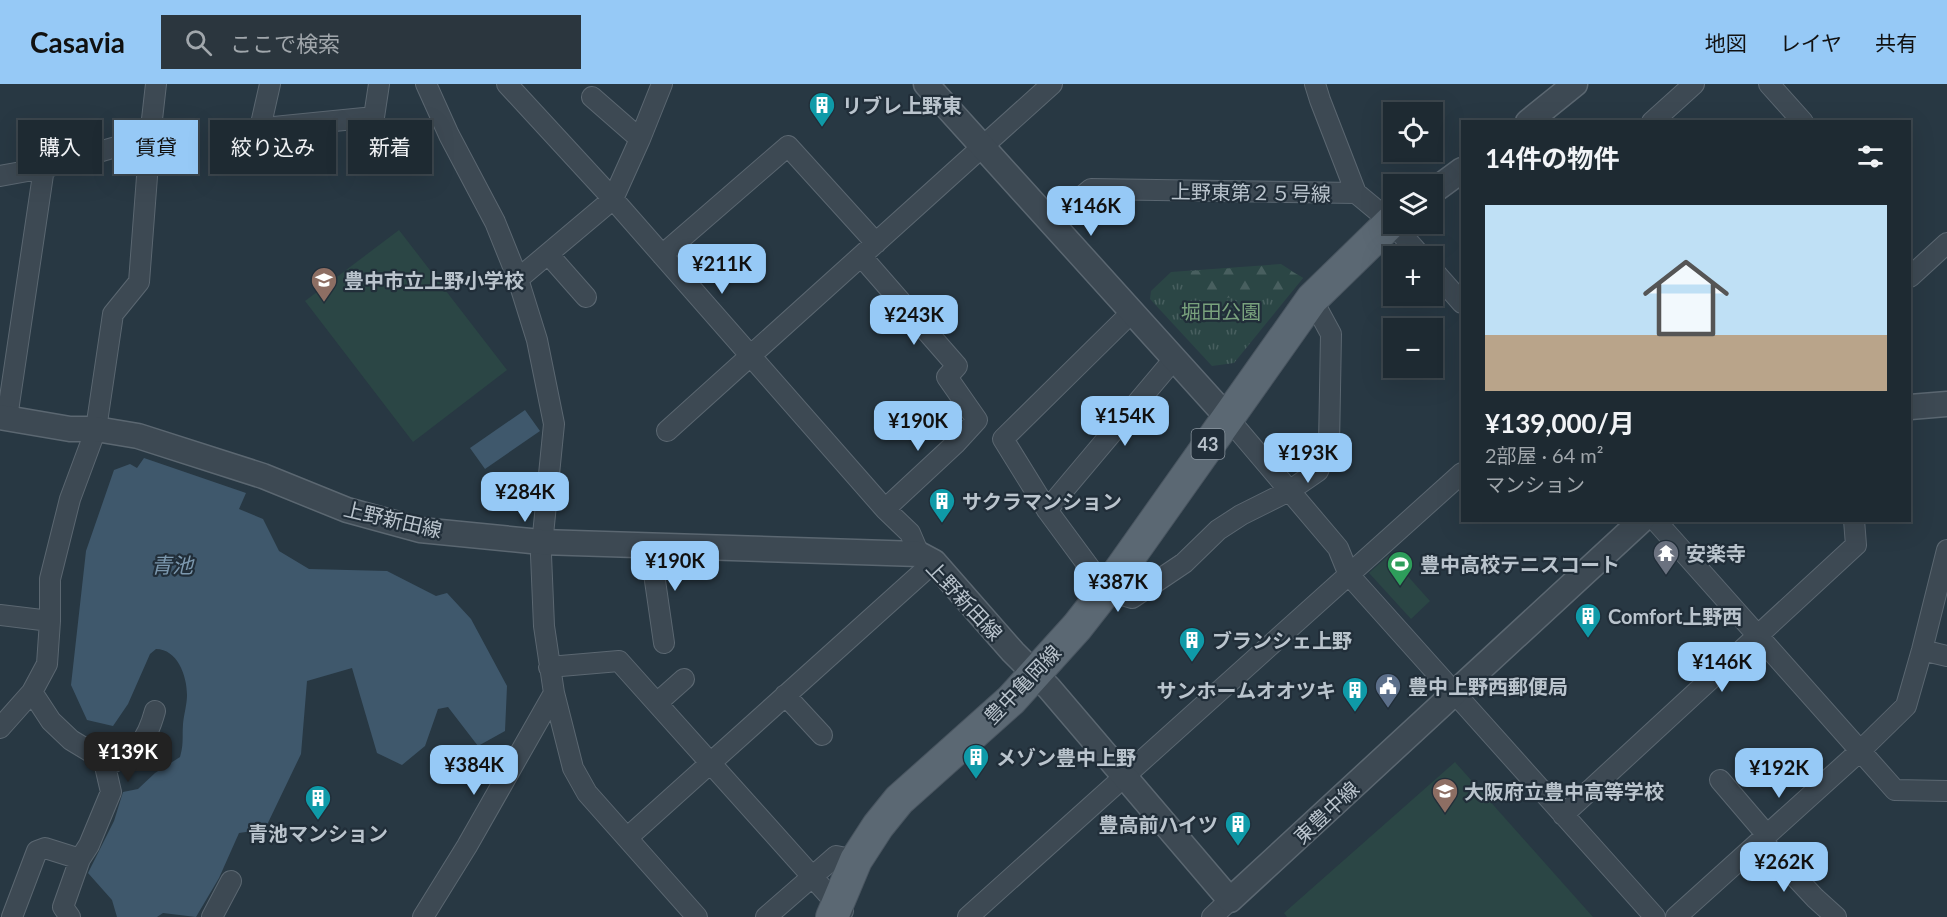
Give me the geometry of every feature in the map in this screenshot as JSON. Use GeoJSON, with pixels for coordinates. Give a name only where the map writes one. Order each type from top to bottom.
{"type":"FeatureCollection","features":[{"type":"Feature","properties":{"kind":"main road","name":"豊中亀岡線"},"geometry":{"type":"LineString","coordinates":[[839,913],[856,860],[878,826],[899,800],[1011,700],[1036,674],[1106,590],[1312,299],[1383,231]]}},
{"type":"Feature","properties":{"kind":"street"},"geometry":{"type":"LineString","coordinates":[[152,120],[156,84]]}},
{"type":"Feature","properties":{"kind":"street"},"geometry":{"type":"LineString","coordinates":[[270,84],[261,124],[274,127],[374,117],[379,84]]}},
{"type":"Feature","properties":{"kind":"street"},"geometry":{"type":"LineString","coordinates":[[426,84],[449,135],[495,222],[518,279],[537,340],[554,424],[542,542],[544,626],[554,693],[573,768],[587,793],[697,917]]}},
{"type":"Feature","properties":{"kind":"street"},"geometry":{"type":"LineString","coordinates":[[507,84],[662,255],[885,509],[910,533],[927,558],[785,694],[627,838]]}},
{"type":"Feature","properties":{"kind":"street"},"geometry":{"type":"LineString","coordinates":[[518,279],[612,199],[662,84]]}},
{"type":"Feature","properties":{"kind":"street"},"geometry":{"type":"LineString","coordinates":[[926,84],[1227,417],[1338,548],[1349,575],[1655,917]]}},
{"type":"Feature","properties":{"kind":"street"},"geometry":{"type":"LineString","coordinates":[[667,431],[1052,84]]}},
{"type":"Feature","properties":{"kind":"street"},"geometry":{"type":"LineString","coordinates":[[1316,84],[1356,194],[1383,215]]}},
{"type":"Feature","properties":{"kind":"street"},"geometry":{"type":"LineString","coordinates":[[1530,120],[1575,84]]}},
{"type":"Feature","properties":{"kind":"street"},"geometry":{"type":"LineString","coordinates":[[1654,120],[1694,84]]}},
{"type":"Feature","properties":{"kind":"street"},"geometry":{"type":"LineString","coordinates":[[1769,84],[1801,120]]}},
{"type":"Feature","properties":{"kind":"street"},"geometry":{"type":"LineString","coordinates":[[592,97],[640,138]]}},
{"type":"Feature","properties":{"kind":"street"},"geometry":{"type":"LineString","coordinates":[[662,255],[788,146],[876,243]]}},
{"type":"Feature","properties":{"kind":"street"},"geometry":{"type":"LineString","coordinates":[[1443,184],[1461,171]]}},
{"type":"Feature","properties":{"kind":"street"},"geometry":{"type":"LineString","coordinates":[[0,176],[18,173]]}},
{"type":"Feature","properties":{"kind":"street"},"geometry":{"type":"LineString","coordinates":[[3,418],[43,174]]}},
{"type":"Feature","properties":{"kind":"street"},"geometry":{"type":"LineString","coordinates":[[0,728],[32,692],[46,664],[51,621],[50,579],[70,499],[96,429],[112,314],[139,282],[147,174]]}},
{"type":"Feature","properties":{"kind":"street","name":"上野東第２５号線"},"geometry":{"type":"LineString","coordinates":[[1050,223],[1091,189],[1356,194]]}},
{"type":"Feature","properties":{"kind":"street"},"geometry":{"type":"LineString","coordinates":[[1402,234],[1412,246]]}},
{"type":"Feature","properties":{"kind":"street"},"geometry":{"type":"LineString","coordinates":[[1911,275],[1947,243]]}},
{"type":"Feature","properties":{"kind":"street"},"geometry":{"type":"LineString","coordinates":[[548,254],[586,297]]}},
{"type":"Feature","properties":{"kind":"street"},"geometry":{"type":"LineString","coordinates":[[861,256],[957,366],[947,376],[977,420],[955,444],[885,509]]}},
{"type":"Feature","properties":{"kind":"street"},"geometry":{"type":"LineString","coordinates":[[1443,280],[1461,298]]}},
{"type":"Feature","properties":{"kind":"street"},"geometry":{"type":"LineString","coordinates":[[1131,313],[1003,439],[1047,510],[1106,590],[1132,598],[1184,563],[1218,530],[1241,515],[1289,491],[1318,471],[1329,445],[1331,334],[1312,299]]}},
{"type":"Feature","properties":{"kind":"street"},"geometry":{"type":"LineString","coordinates":[[1047,510],[1174,360]]}},
{"type":"Feature","properties":{"kind":"street"},"geometry":{"type":"LineString","coordinates":[[1911,407],[1947,404]]}},
{"type":"Feature","properties":{"kind":"street","name":"上野新田線"},"geometry":{"type":"LineString","coordinates":[[3,418],[70,429],[96,429],[138,436],[263,476],[347,510],[420,530],[542,542],[927,558],[1036,674]]}},
{"type":"Feature","properties":{"kind":"street"},"geometry":{"type":"LineString","coordinates":[[968,917],[1461,474]]}},
{"type":"Feature","properties":{"kind":"street","name":"東豊中線"},"geometry":{"type":"LineString","coordinates":[[1230,900],[1640,522]]}},
{"type":"Feature","properties":{"kind":"street"},"geometry":{"type":"LineString","coordinates":[[1657,522],[1895,790],[1947,791]]}},
{"type":"Feature","properties":{"kind":"street"},"geometry":{"type":"LineString","coordinates":[[1563,814],[1856,545],[1854,522]]}},
{"type":"Feature","properties":{"kind":"street"},"geometry":{"type":"LineString","coordinates":[[650,546],[664,643]]}},
{"type":"Feature","properties":{"kind":"street"},"geometry":{"type":"LineString","coordinates":[[1676,917],[1860,751],[1906,706],[1946,556]]}},
{"type":"Feature","properties":{"kind":"street"},"geometry":{"type":"LineString","coordinates":[[0,615],[51,621]]}},
{"type":"Feature","properties":{"kind":"street"},"geometry":{"type":"LineString","coordinates":[[1922,650],[1947,656]]}},
{"type":"Feature","properties":{"kind":"street"},"geometry":{"type":"LineString","coordinates":[[549,667],[619,661],[812,876],[839,913]]}},
{"type":"Feature","properties":{"kind":"street"},"geometry":{"type":"LineString","coordinates":[[1036,674],[1230,900],[1212,917]]}},
{"type":"Feature","properties":{"kind":"street"},"geometry":{"type":"LineString","coordinates":[[657,703],[684,679]]}},
{"type":"Feature","properties":{"kind":"street"},"geometry":{"type":"LineString","coordinates":[[32,692],[51,721],[71,740],[99,757],[105,766],[111,792],[89,845],[80,859],[63,907],[70,917]]}},
{"type":"Feature","properties":{"kind":"street"},"geometry":{"type":"LineString","coordinates":[[423,917],[467,846],[554,693]]}},
{"type":"Feature","properties":{"kind":"street"},"geometry":{"type":"LineString","coordinates":[[785,694],[822,735]]}},
{"type":"Feature","properties":{"kind":"street"},"geometry":{"type":"LineString","coordinates":[[105,766],[127,756],[142,745],[155,711]]}},
{"type":"Feature","properties":{"kind":"street"},"geometry":{"type":"LineString","coordinates":[[1720,780],[1764,838],[1815,898],[1836,917]]}},
{"type":"Feature","properties":{"kind":"street"},"geometry":{"type":"LineString","coordinates":[[12,917],[37,850],[45,848],[80,859]]}},
{"type":"Feature","properties":{"kind":"street"},"geometry":{"type":"LineString","coordinates":[[766,917],[836,855],[856,860]]}},
{"type":"Feature","properties":{"kind":"street"},"geometry":{"type":"LineString","coordinates":[[212,917],[231,881]]}},
{"type":"Feature","properties":{"kind":"green space"},"geometry":{"type":"Polygon","coordinates":[[[399,230],[507,370],[413,442],[305,301],[399,230]]]}},
{"type":"Feature","properties":{"kind":"green space","name":"堀田公園"},"geometry":{"type":"Polygon","coordinates":[[[1281,264],[1303,278],[1234,363],[1212,366],[1150,299],[1151,291],[1171,272],[1281,264]]]}},
{"type":"Feature","properties":{"kind":"green space"},"geometry":{"type":"Polygon","coordinates":[[[1281,265],[1303,278],[1288,296],[1271,293],[1208,300],[1193,287],[1190,271],[1281,265]]]}},
{"type":"Feature","properties":{"kind":"green space","name":"豊中高校テニスコート"},"geometry":{"type":"Polygon","coordinates":[[[1389,555],[1430,601],[1411,619],[1369,573],[1389,555]]]}},
{"type":"Feature","properties":{"kind":"green space"},"geometry":{"type":"Polygon","coordinates":[[[1455,762],[1593,917],[1287,917],[1284,913],[1455,762]]]}},
{"type":"Feature","properties":{"kind":"water"},"geometry":{"type":"Polygon","coordinates":[[[525,410],[540,431],[485,469],[470,448],[525,410]]]}},
{"type":"Feature","properties":{"kind":"water","name":"青池"},"geometry":{"type":"Polygon","coordinates":[[[144,458],[246,493],[239,509],[263,519],[279,551],[309,569],[387,571],[436,596],[447,593],[471,619],[507,686],[505,731],[478,746],[448,707],[438,709],[425,746],[402,765],[377,753],[352,668],[307,681],[301,754],[265,829],[239,833],[219,878],[196,917],[163,913],[157,917],[117,917],[112,900],[88,873],[114,821],[123,792],[138,789],[155,773],[180,757],[182,748],[187,687],[179,664],[170,653],[156,649],[150,654],[128,704],[113,726],[87,720],[71,685],[86,551],[114,470],[130,464],[137,468],[144,458]]]}},
{"type":"Feature","properties":{"kind":"place","name":"リブレ上野東"},"geometry":{"type":"Point","coordinates":[822,128]}},
{"type":"Feature","properties":{"kind":"place","name":"豊中市立上野小学校"},"geometry":{"type":"Point","coordinates":[324,303]}},
{"type":"Feature","properties":{"kind":"place","name":"サクラマンション"},"geometry":{"type":"Point","coordinates":[942,524]}},
{"type":"Feature","properties":{"kind":"place","name":"安楽寺"},"geometry":{"type":"Point","coordinates":[1666,576]}},
{"type":"Feature","properties":{"kind":"place","name":"豊中高校テニスコート"},"geometry":{"type":"Point","coordinates":[1400,587]}},
{"type":"Feature","properties":{"kind":"place","name":"Comfort上野西"},"geometry":{"type":"Point","coordinates":[1588,639]}},
{"type":"Feature","properties":{"kind":"place","name":"ブランシェ上野"},"geometry":{"type":"Point","coordinates":[1192,663]}},
{"type":"Feature","properties":{"kind":"place","name":"豊中上野西郵便局"},"geometry":{"type":"Point","coordinates":[1388,709]}},
{"type":"Feature","properties":{"kind":"place","name":"サンホームオオツキ"},"geometry":{"type":"Point","coordinates":[1355,713]}},
{"type":"Feature","properties":{"kind":"place","name":"メゾン豊中上野"},"geometry":{"type":"Point","coordinates":[976,780]}},
{"type":"Feature","properties":{"kind":"place","name":"大阪府立豊中高等学校"},"geometry":{"type":"Point","coordinates":[1445,814]}},
{"type":"Feature","properties":{"kind":"place","name":"青池マンション"},"geometry":{"type":"Point","coordinates":[318,821]}},
{"type":"Feature","properties":{"kind":"place","name":"豊高前ハイツ"},"geometry":{"type":"Point","coordinates":[1238,847]}}]}
